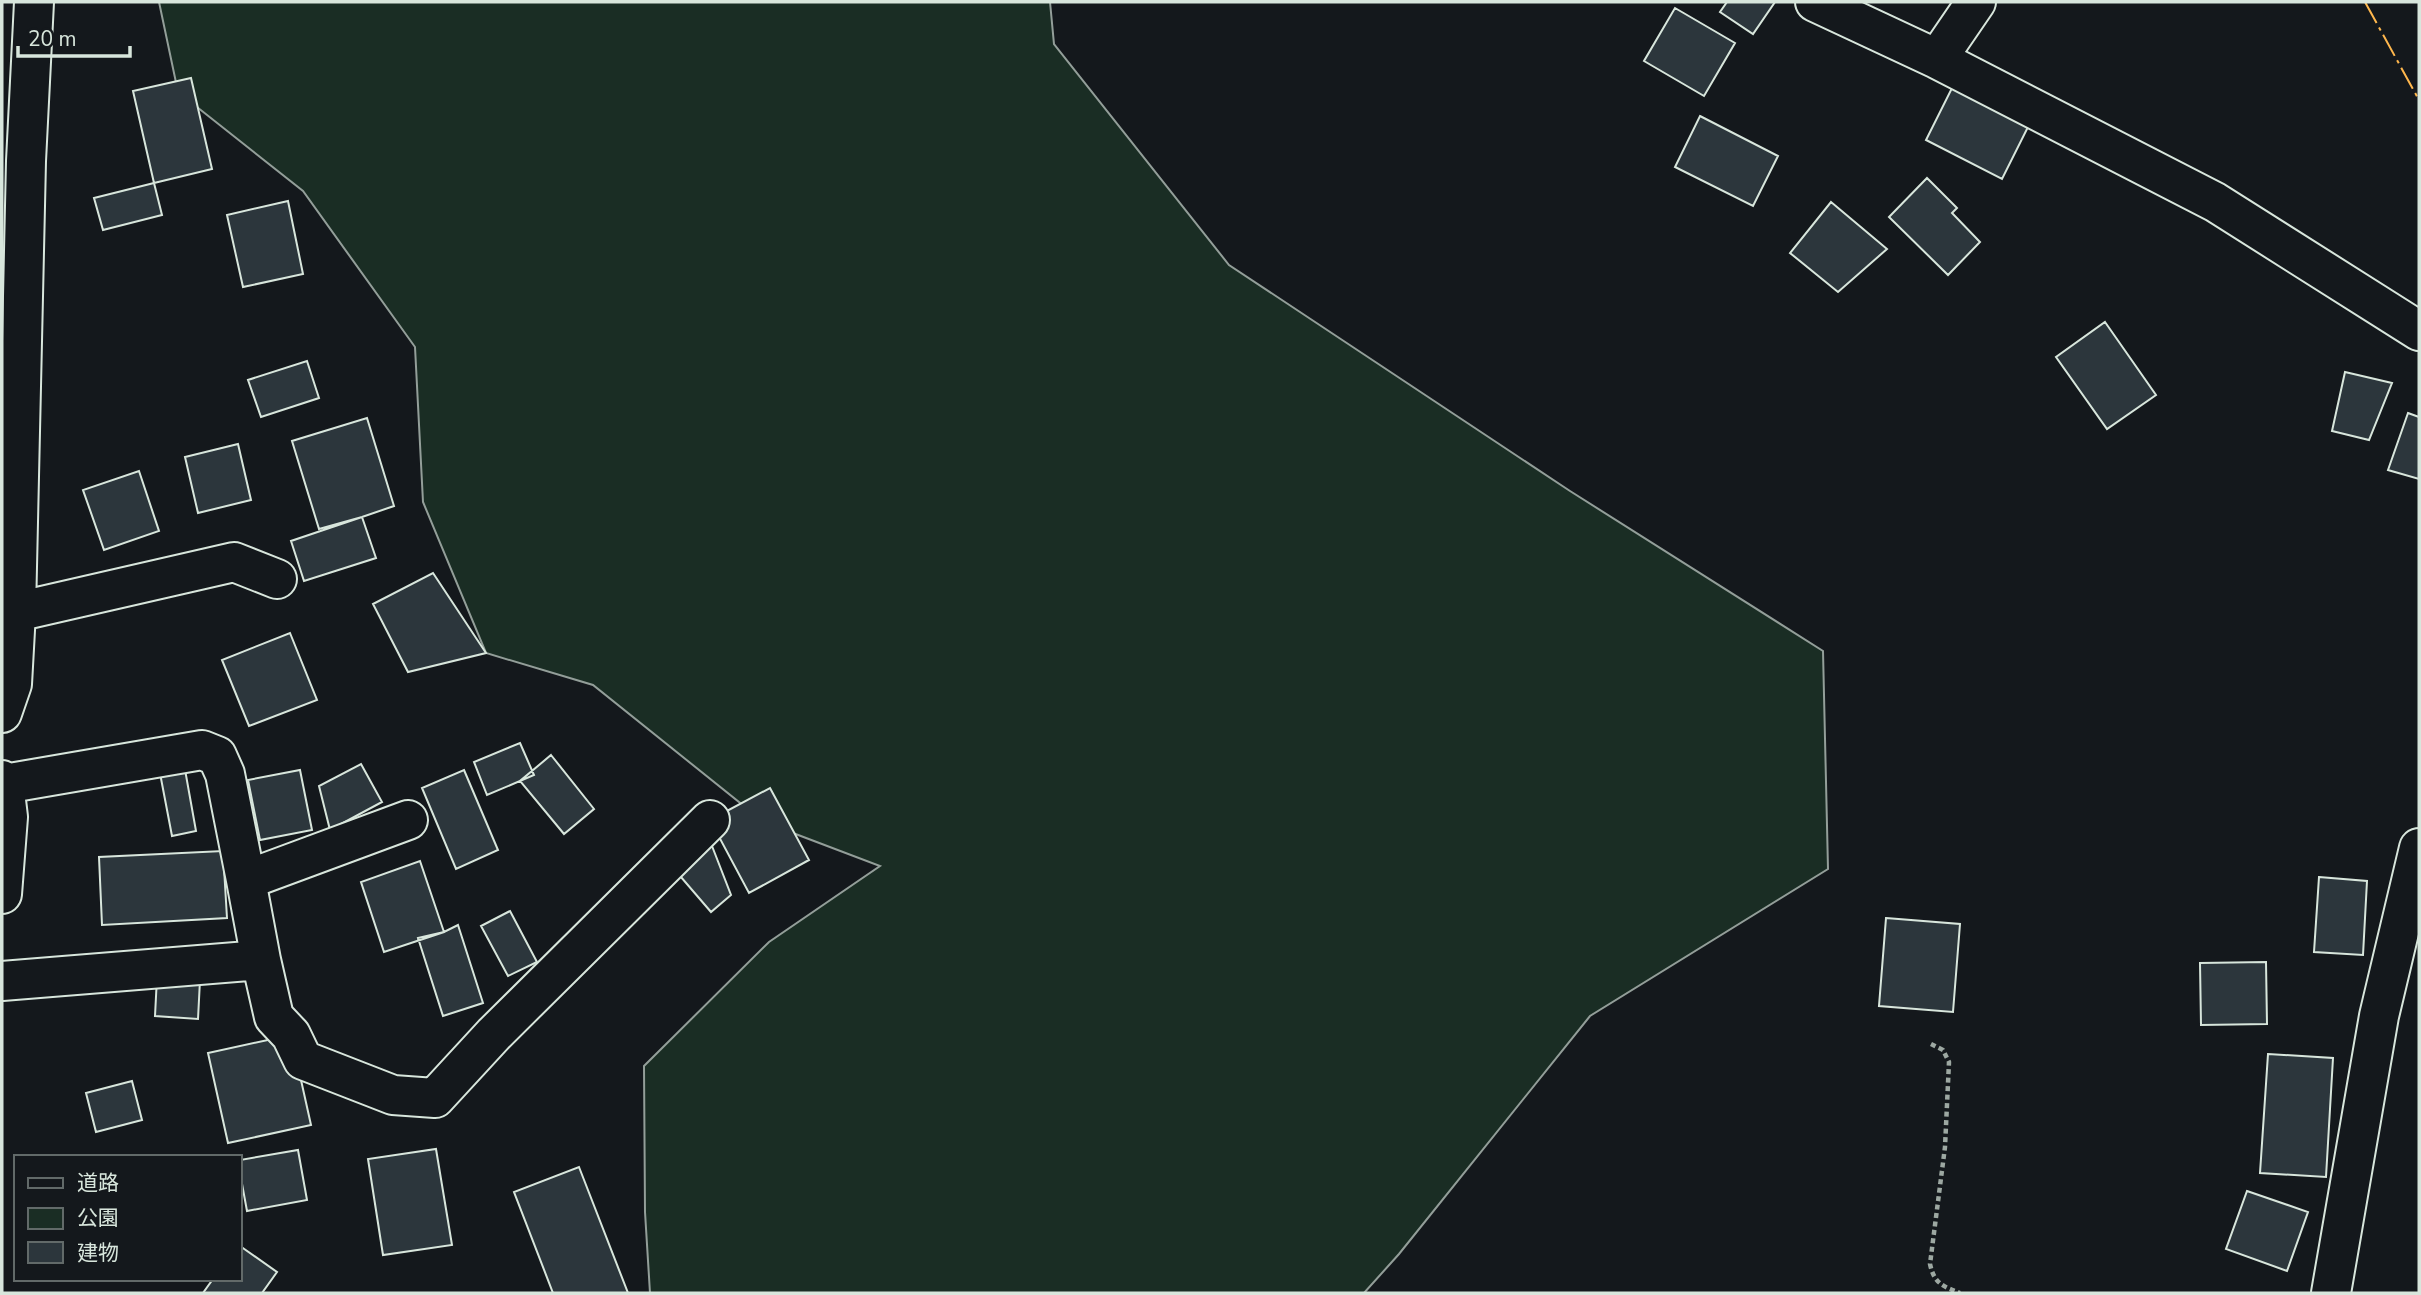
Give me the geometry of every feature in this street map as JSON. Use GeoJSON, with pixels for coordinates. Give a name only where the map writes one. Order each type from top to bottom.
{"type":"FeatureCollection","features":[{"type":"Feature","properties":{"kind":"street"},"geometry":{"type":"LineString","coordinates":[[2,713],[12,684],[16,612],[26,161],[34,2]]}},
{"type":"Feature","properties":{"kind":"street"},"geometry":{"type":"LineString","coordinates":[[1815,2],[1937,59],[2215,202],[2419,331]]}},
{"type":"Feature","properties":{"kind":"street"},"geometry":{"type":"LineString","coordinates":[[1937,59],[1976,2]]}},
{"type":"Feature","properties":{"kind":"street"},"geometry":{"type":"LineString","coordinates":[[16,612],[233,562],[276,579]]}},
{"type":"Feature","properties":{"kind":"street"},"geometry":{"type":"LineString","coordinates":[[2,894],[8,817],[3,782],[202,750],[217,756],[225,774],[274,1017],[291,1035],[303,1060],[393,1095],[435,1098],[494,1034],[710,820]]}},
{"type":"Feature","properties":{"kind":"street"},"geometry":{"type":"LineString","coordinates":[[246,880],[408,820]]}},
{"type":"Feature","properties":{"kind":"street"},"geometry":{"type":"LineString","coordinates":[[2331,1293],[2379,1016],[2419,848]]}},
{"type":"Feature","properties":{"kind":"street"},"geometry":{"type":"LineString","coordinates":[[2,981],[261,960]]}},
{"type":"Feature","properties":{"kind":"path"},"geometry":{"type":"LineString","coordinates":[[1931,1044],[1943,1050],[1950,1062],[1945,1147],[1930,1264],[1939,1285],[1960,1293]]}},
{"type":"Feature","properties":{"kind":"green space"},"geometry":{"type":"Polygon","coordinates":[[[159,2],[1050,2],[1054,44],[1229,265],[1570,491],[1823,651],[1828,869],[1590,1016],[1399,1254],[1364,1293],[650,1293],[645,1212],[644,1066],[769,942],[880,866],[764,822],[593,685],[486,653],[423,502],[415,347],[303,191],[178,92],[159,2]]]}},
{"type":"Feature","properties":{"kind":"building"},"geometry":{"type":"Polygon","coordinates":[[[1727,2],[1775,2],[1753,34],[1720,12],[1727,2]]]}},
{"type":"Feature","properties":{"kind":"building"},"geometry":{"type":"Polygon","coordinates":[[[1675,8],[1735,43],[1704,96],[1644,61],[1675,8]]]}},
{"type":"Feature","properties":{"kind":"building"},"geometry":{"type":"Polygon","coordinates":[[[191,78],[212,169],[154,183],[133,91],[191,78]]]}},
{"type":"Feature","properties":{"kind":"building"},"geometry":{"type":"Polygon","coordinates":[[[1952,88],[2028,127],[2002,179],[1926,140],[1952,88]]]}},
{"type":"Feature","properties":{"kind":"building"},"geometry":{"type":"Polygon","coordinates":[[[1700,116],[1778,156],[1753,206],[1675,167],[1700,116]]]}},
{"type":"Feature","properties":{"kind":"building"},"geometry":{"type":"Polygon","coordinates":[[[1927,178],[1957,208],[1952,213],[1980,242],[1948,275],[1889,217],[1927,178]]]}},
{"type":"Feature","properties":{"kind":"building"},"geometry":{"type":"Polygon","coordinates":[[[154,183],[162,215],[103,230],[94,198],[154,183]]]}},
{"type":"Feature","properties":{"kind":"building"},"geometry":{"type":"Polygon","coordinates":[[[288,201],[303,274],[243,287],[227,215],[288,201]]]}},
{"type":"Feature","properties":{"kind":"building"},"geometry":{"type":"Polygon","coordinates":[[[1831,202],[1887,249],[1838,292],[1790,253],[1831,202]]]}},
{"type":"Feature","properties":{"kind":"building"},"geometry":{"type":"Polygon","coordinates":[[[2105,322],[2156,395],[2107,429],[2056,357],[2105,322]]]}},
{"type":"Feature","properties":{"kind":"building"},"geometry":{"type":"Polygon","coordinates":[[[307,361],[319,398],[261,417],[248,380],[307,361]]]}},
{"type":"Feature","properties":{"kind":"building"},"geometry":{"type":"Polygon","coordinates":[[[2345,372],[2392,383],[2369,440],[2332,431],[2345,372]]]}},
{"type":"Feature","properties":{"kind":"building"},"geometry":{"type":"Polygon","coordinates":[[[2408,413],[2419,417],[2419,479],[2388,470],[2408,413]]]}},
{"type":"Feature","properties":{"kind":"building"},"geometry":{"type":"Polygon","coordinates":[[[367,418],[394,506],[319,529],[292,441],[367,418]]]}},
{"type":"Feature","properties":{"kind":"building"},"geometry":{"type":"Polygon","coordinates":[[[238,444],[251,500],[198,513],[185,457],[238,444]]]}},
{"type":"Feature","properties":{"kind":"building"},"geometry":{"type":"Polygon","coordinates":[[[139,471],[159,531],[104,550],[83,490],[139,471]]]}},
{"type":"Feature","properties":{"kind":"building"},"geometry":{"type":"Polygon","coordinates":[[[362,517],[376,558],[304,581],[291,541],[362,517]]]}},
{"type":"Feature","properties":{"kind":"building"},"geometry":{"type":"Polygon","coordinates":[[[433,573],[486,653],[408,672],[373,604],[433,573]]]}},
{"type":"Feature","properties":{"kind":"building"},"geometry":{"type":"Polygon","coordinates":[[[290,633],[317,700],[249,726],[222,660],[290,633]]]}},
{"type":"Feature","properties":{"kind":"building"},"geometry":{"type":"Polygon","coordinates":[[[520,743],[534,775],[487,795],[474,762],[520,743]]]}},
{"type":"Feature","properties":{"kind":"building"},"geometry":{"type":"Polygon","coordinates":[[[551,755],[594,809],[564,834],[520,781],[551,755]]]}},
{"type":"Feature","properties":{"kind":"building"},"geometry":{"type":"Polygon","coordinates":[[[184,764],[196,831],[172,836],[159,768],[184,764]]]}},
{"type":"Feature","properties":{"kind":"building"},"geometry":{"type":"Polygon","coordinates":[[[361,764],[382,802],[330,830],[319,786],[361,764]]]}},
{"type":"Feature","properties":{"kind":"building"},"geometry":{"type":"Polygon","coordinates":[[[300,770],[312,830],[260,840],[248,780],[300,770]]]}},
{"type":"Feature","properties":{"kind":"building"},"geometry":{"type":"Polygon","coordinates":[[[464,770],[498,850],[456,869],[422,788],[464,770]]]}},
{"type":"Feature","properties":{"kind":"building"},"geometry":{"type":"Polygon","coordinates":[[[770,788],[809,860],[749,893],[710,820],[770,788]]]}},
{"type":"Feature","properties":{"kind":"building"},"geometry":{"type":"Polygon","coordinates":[[[712,846],[731,895],[711,912],[668,862],[712,846]]]}},
{"type":"Feature","properties":{"kind":"building"},"geometry":{"type":"Polygon","coordinates":[[[223,851],[227,918],[102,925],[99,857],[223,851]]]}},
{"type":"Feature","properties":{"kind":"building"},"geometry":{"type":"Polygon","coordinates":[[[420,861],[444,932],[384,952],[361,882],[420,861]]]}},
{"type":"Feature","properties":{"kind":"building"},"geometry":{"type":"Polygon","coordinates":[[[2319,877],[2367,881],[2363,955],[2314,952],[2319,877]]]}},
{"type":"Feature","properties":{"kind":"building"},"geometry":{"type":"Polygon","coordinates":[[[510,911],[537,962],[508,976],[481,926],[510,911]]]}},
{"type":"Feature","properties":{"kind":"building"},"geometry":{"type":"Polygon","coordinates":[[[1886,918],[1960,924],[1953,1012],[1879,1006],[1886,918]]]}},
{"type":"Feature","properties":{"kind":"building"},"geometry":{"type":"Polygon","coordinates":[[[458,925],[483,1003],[443,1016],[418,938],[444,932],[458,925]]]}},
{"type":"Feature","properties":{"kind":"building"},"geometry":{"type":"Polygon","coordinates":[[[2266,962],[2267,1024],[2201,1025],[2200,963],[2266,962]]]}},
{"type":"Feature","properties":{"kind":"building"},"geometry":{"type":"Polygon","coordinates":[[[157,977],[200,980],[198,1019],[155,1016],[157,977]]]}},
{"type":"Feature","properties":{"kind":"building"},"geometry":{"type":"Polygon","coordinates":[[[291,1035],[311,1125],[228,1143],[208,1053],[291,1035]]]}},
{"type":"Feature","properties":{"kind":"building"},"geometry":{"type":"Polygon","coordinates":[[[2268,1054],[2333,1058],[2326,1177],[2260,1173],[2268,1054]]]}},
{"type":"Feature","properties":{"kind":"building"},"geometry":{"type":"Polygon","coordinates":[[[132,1081],[142,1120],[96,1132],[86,1093],[132,1081]]]}},
{"type":"Feature","properties":{"kind":"building"},"geometry":{"type":"Polygon","coordinates":[[[436,1149],[452,1245],[383,1255],[368,1159],[436,1149]]]}},
{"type":"Feature","properties":{"kind":"building"},"geometry":{"type":"Polygon","coordinates":[[[298,1150],[307,1200],[247,1211],[242,1184],[242,1160],[298,1150]]]}},
{"type":"Feature","properties":{"kind":"building"},"geometry":{"type":"Polygon","coordinates":[[[579,1167],[628,1293],[553,1293],[514,1192],[579,1167]]]}},
{"type":"Feature","properties":{"kind":"building"},"geometry":{"type":"Polygon","coordinates":[[[2247,1191],[2308,1212],[2287,1271],[2226,1249],[2247,1191]]]}},
{"type":"Feature","properties":{"kind":"building"},"geometry":{"type":"Polygon","coordinates":[[[242,1247],[277,1272],[262,1293],[203,1293],[212,1281],[242,1281],[242,1247]]]}},
{"type":"Feature","properties":{"kind":"power"},"geometry":{"type":"LineString","coordinates":[[2365,2],[2419,100]]}}]}
